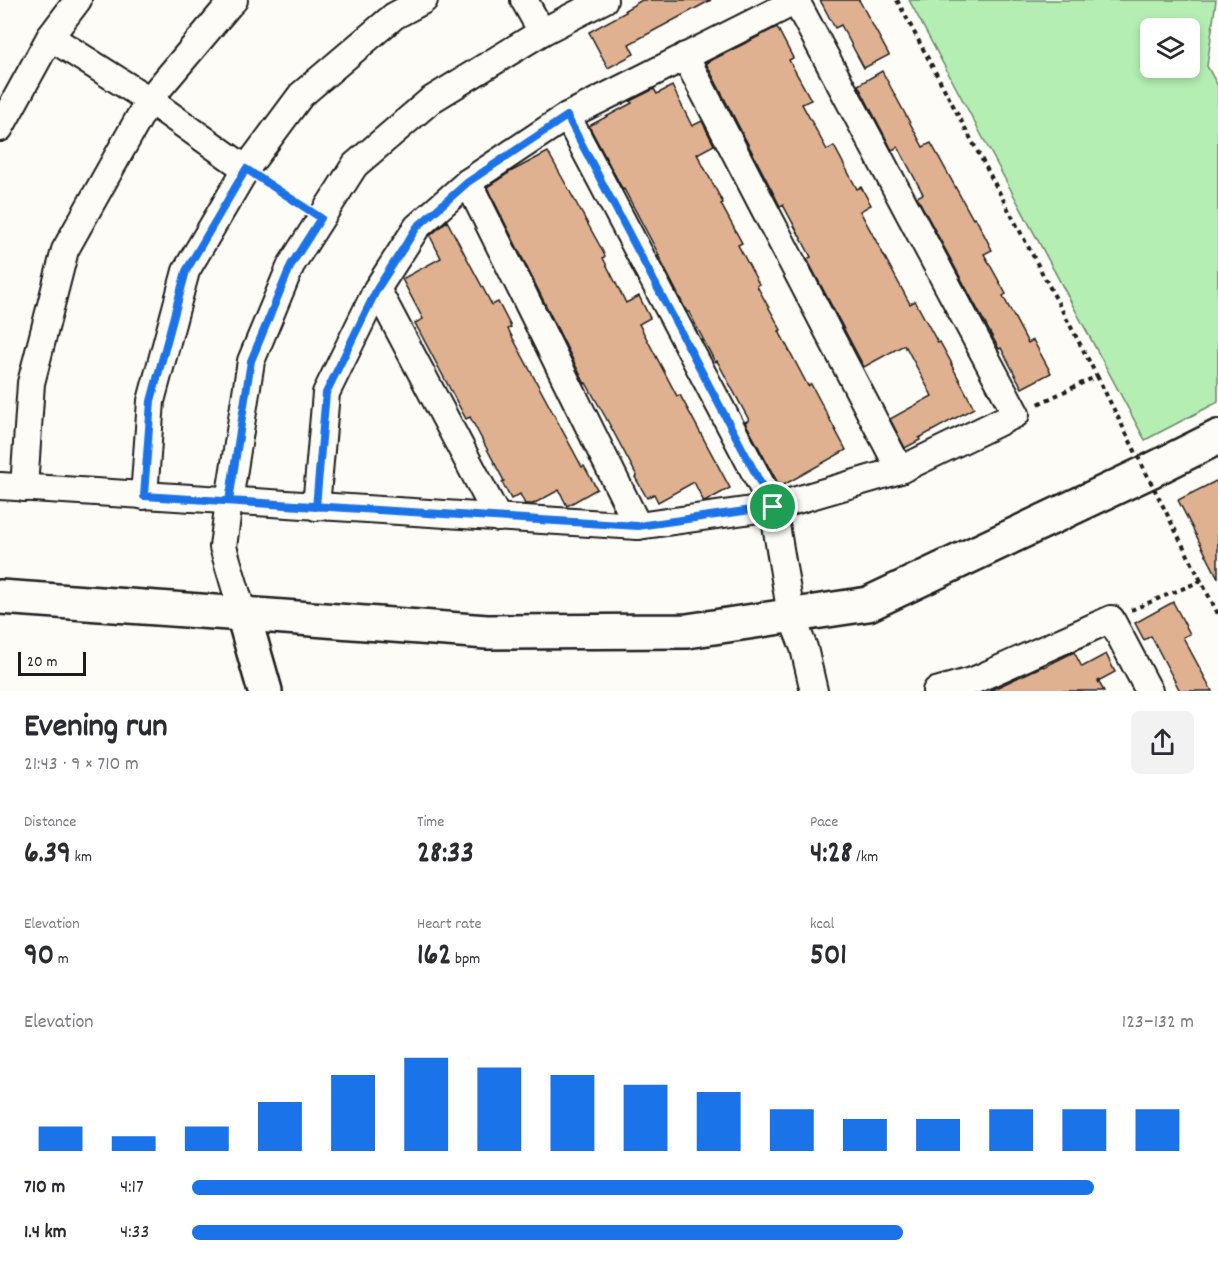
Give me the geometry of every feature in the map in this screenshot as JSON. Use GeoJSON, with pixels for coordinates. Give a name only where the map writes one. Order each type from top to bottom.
{"type":"FeatureCollection","features":[{"type":"Feature","properties":{"kind":"street"},"geometry":{"type":"LineString","coordinates":[[0,128],[50,37],[78,0]]}},
{"type":"Feature","properties":{"kind":"street"},"geometry":{"type":"LineString","coordinates":[[234,0],[149,100],[65,250],[31,383],[12,487],[316,507],[638,526],[773,507],[900,470],[1016,414],[796,1],[567,116],[468,182],[417,227],[377,289],[326,393],[316,507]]}},
{"type":"Feature","properties":{"kind":"street"},"geometry":{"type":"LineString","coordinates":[[144,496],[151,401],[186,271],[246,169],[301,94],[394,16],[424,0]]}},
{"type":"Feature","properties":{"kind":"street"},"geometry":{"type":"LineString","coordinates":[[524,0],[542,32]]}},
{"type":"Feature","properties":{"kind":"street"},"geometry":{"type":"LineString","coordinates":[[265,691],[223,547],[251,361],[291,265],[355,165],[431,100],[542,32],[604,0]]}},
{"type":"Feature","properties":{"kind":"street"},"geometry":{"type":"LineString","coordinates":[[50,37],[149,100],[246,169]]}},
{"type":"Feature","properties":{"kind":"street"},"geometry":{"type":"LineString","coordinates":[[686,56],[900,470]]}},
{"type":"Feature","properties":{"kind":"street"},"geometry":{"type":"LineString","coordinates":[[567,116],[773,507],[791,615],[804,648],[814,691]]}},
{"type":"Feature","properties":{"kind":"street"},"geometry":{"type":"LineString","coordinates":[[468,182],[638,526]]}},
{"type":"Feature","properties":{"kind":"street"},"geometry":{"type":"LineString","coordinates":[[377,289],[498,518]]}},
{"type":"Feature","properties":{"kind":"street"},"geometry":{"type":"LineString","coordinates":[[0,597],[487,632],[687,631],[868,604],[1218,437]]}},
{"type":"Feature","properties":{"kind":"street"},"geometry":{"type":"LineString","coordinates":[[936,691],[978,685],[1111,619],[1149,691]]}},
{"type":"Feature","properties":{"kind":"path"},"geometry":{"type":"LineString","coordinates":[[897,0],[1097,376],[1218,614]]}},
{"type":"Feature","properties":{"kind":"path"},"geometry":{"type":"LineString","coordinates":[[246,169],[321,218]]}},
{"type":"Feature","properties":{"kind":"path"},"geometry":{"type":"LineString","coordinates":[[1016,414],[1097,376]]}},
{"type":"Feature","properties":{"kind":"path"},"geometry":{"type":"LineString","coordinates":[[1111,619],[1201,581]]}},
{"type":"Feature","properties":{"kind":"green space"},"geometry":{"type":"Polygon","coordinates":[[[909,0],[1216,0],[1207,66],[1218,86],[1218,402],[1145,440],[909,0]]]}},
{"type":"Feature","properties":{"kind":"building"},"geometry":{"type":"Polygon","coordinates":[[[642,0],[711,0],[629,44],[634,54],[608,68],[589,32],[626,12],[625,10],[642,0]]]}},
{"type":"Feature","properties":{"kind":"building"},"geometry":{"type":"Polygon","coordinates":[[[820,0],[859,0],[889,55],[864,68],[841,25],[835,28],[820,0]]]}},
{"type":"Feature","properties":{"kind":"building"},"geometry":{"type":"Polygon","coordinates":[[[777,27],[793,58],[789,60],[811,100],[802,104],[827,150],[834,146],[857,189],[861,187],[871,205],[860,211],[910,304],[915,301],[938,343],[940,342],[974,408],[905,448],[890,419],[932,396],[904,345],[864,367],[807,259],[811,257],[783,205],[780,206],[706,63],[777,27]]]}},
{"type":"Feature","properties":{"kind":"building"},"geometry":{"type":"Polygon","coordinates":[[[882,71],[923,147],[931,143],[973,219],[975,217],[992,250],[984,254],[1006,294],[1003,296],[1028,343],[1033,340],[1051,373],[1022,388],[917,197],[923,194],[898,147],[892,150],[858,85],[882,71]]]}},
{"type":"Feature","properties":{"kind":"building"},"geometry":{"type":"Polygon","coordinates":[[[672,86],[692,126],[702,121],[714,145],[697,154],[742,243],[738,245],[781,330],[779,331],[808,386],[811,384],[846,450],[780,487],[745,422],[749,420],[687,312],[589,126],[654,89],[657,94],[672,86]]]}},
{"type":"Feature","properties":{"kind":"building"},"geometry":{"type":"Polygon","coordinates":[[[548,152],[600,246],[605,256],[603,258],[626,303],[639,296],[650,318],[639,324],[730,488],[704,502],[694,482],[658,502],[654,494],[647,498],[606,418],[585,384],[487,187],[548,152]]]}},
{"type":"Feature","properties":{"kind":"building"},"geometry":{"type":"Polygon","coordinates":[[[447,221],[492,305],[498,302],[511,327],[508,329],[582,467],[584,466],[597,489],[567,506],[559,490],[533,504],[525,504],[520,494],[511,499],[470,417],[466,419],[415,323],[423,319],[402,279],[441,258],[430,236],[447,221]]]}},
{"type":"Feature","properties":{"kind":"building"},"geometry":{"type":"Polygon","coordinates":[[[1218,480],[1218,578],[1178,500],[1218,480]]]}},
{"type":"Feature","properties":{"kind":"building"},"geometry":{"type":"Polygon","coordinates":[[[1173,602],[1190,634],[1183,637],[1212,691],[1180,691],[1151,636],[1144,640],[1135,623],[1173,602]]]}},
{"type":"Feature","properties":{"kind":"building"},"geometry":{"type":"Polygon","coordinates":[[[1074,652],[1082,667],[1106,654],[1115,672],[1098,681],[1104,691],[989,691],[1044,667],[1074,652]]]}},
{"type":"Feature","properties":{"kind":"route"},"geometry":{"type":"LineString","coordinates":[[773,507],[567,116],[468,182],[417,227],[377,289],[326,393],[316,507],[144,496],[151,401],[186,271],[246,169],[321,218],[291,265],[251,361],[229,501],[638,526],[773,507]]}}]}
